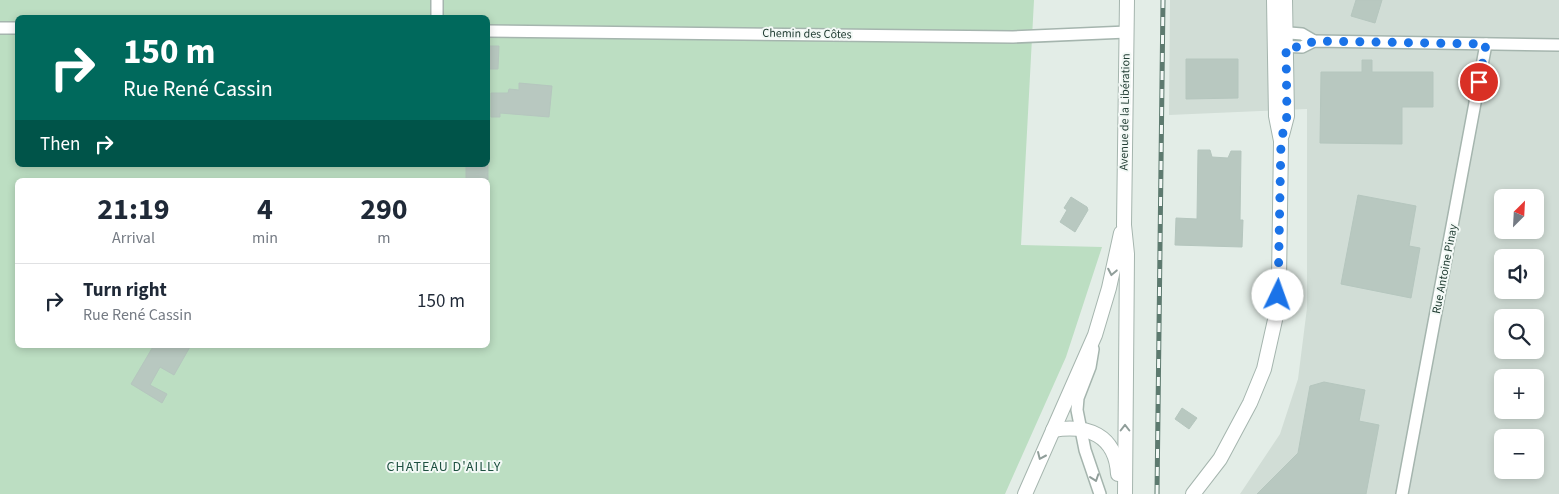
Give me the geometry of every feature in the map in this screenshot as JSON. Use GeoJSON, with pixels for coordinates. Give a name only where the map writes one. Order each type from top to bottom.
{"type":"FeatureCollection","features":[{"type":"Feature","properties":{"kind":"street"},"geometry":{"type":"LineString","coordinates":[[436,15],[437,0]]}},
{"type":"Feature","properties":{"kind":"street","name":"Avenue de la Libération"},"geometry":{"type":"LineString","coordinates":[[1124,225],[1127,0]]}},
{"type":"Feature","properties":{"kind":"street"},"geometry":{"type":"LineString","coordinates":[[1274,0],[1280,32]]}},
{"type":"Feature","properties":{"kind":"street"},"geometry":{"type":"LineString","coordinates":[[1193,494],[1220,459],[1237,430],[1264,369],[1277,311],[1281,141],[1287,116],[1280,46],[1280,32],[1285,0]]}},
{"type":"Feature","properties":{"kind":"street"},"geometry":{"type":"LineString","coordinates":[[0,28],[15,28]]}},
{"type":"Feature","properties":{"kind":"street","name":"Chemin des Côtes"},"geometry":{"type":"LineString","coordinates":[[490,31],[1013,36],[1126,32]]}},
{"type":"Feature","properties":{"kind":"street"},"geometry":{"type":"LineString","coordinates":[[1280,32],[1302,34],[1314,41]]}},
{"type":"Feature","properties":{"kind":"street"},"geometry":{"type":"LineString","coordinates":[[1280,46],[1302,47],[1314,41],[1559,45]]}},
{"type":"Feature","properties":{"kind":"street","name":"Rue Antoine Pinay"},"geometry":{"type":"LineString","coordinates":[[1402,494],[1486,44]]}},
{"type":"Feature","properties":{"kind":"street"},"geometry":{"type":"LineString","coordinates":[[1025,494],[1095,334],[1109,288],[1124,225]]}},
{"type":"Feature","properties":{"kind":"street"},"geometry":{"type":"LineString","coordinates":[[1123,494],[1127,254],[1124,225]]}},
{"type":"Feature","properties":{"kind":"street"},"geometry":{"type":"LineString","coordinates":[[1095,334],[1090,366],[1078,398],[1077,410],[1080,429],[1100,494]]}},
{"type":"Feature","properties":{"kind":"street"},"geometry":{"type":"LineString","coordinates":[[1052,430],[1080,429],[1096,433],[1104,439],[1112,449],[1117,461],[1123,494]]}},
{"type":"Feature","properties":{"kind":"shaded area"},"geometry":{"type":"Polygon","coordinates":[[[1170,0],[1559,0],[1559,494],[1240,494],[1280,434],[1298,379],[1307,308],[1307,109],[1169,115],[1170,0]]]}},
{"type":"Feature","properties":{"kind":"green space"},"geometry":{"type":"Polygon","coordinates":[[[0,0],[1034,0],[1021,245],[1102,247],[1066,357],[1005,494],[0,494],[0,0]]]}},
{"type":"Feature","properties":{"kind":"building"},"geometry":{"type":"Polygon","coordinates":[[[1356,0],[1382,0],[1375,23],[1351,16],[1356,0]]]}},
{"type":"Feature","properties":{"kind":"building"},"geometry":{"type":"Polygon","coordinates":[[[490,46],[499,46],[498,69],[490,69],[490,46]]]}},
{"type":"Feature","properties":{"kind":"building"},"geometry":{"type":"Polygon","coordinates":[[[1186,59],[1238,59],[1238,98],[1186,99],[1186,59]]]}},
{"type":"Feature","properties":{"kind":"building"},"geometry":{"type":"Polygon","coordinates":[[[1362,60],[1372,60],[1372,72],[1433,72],[1433,107],[1402,107],[1402,144],[1320,143],[1321,72],[1362,72],[1362,60]]]}},
{"type":"Feature","properties":{"kind":"building"},"geometry":{"type":"Polygon","coordinates":[[[519,83],[552,86],[549,117],[500,113],[500,117],[491,117],[491,93],[508,93],[509,89],[519,90],[519,83]]]}},
{"type":"Feature","properties":{"kind":"building"},"geometry":{"type":"Polygon","coordinates":[[[1198,150],[1210,150],[1212,157],[1228,158],[1231,151],[1241,151],[1240,220],[1243,220],[1242,247],[1175,245],[1176,218],[1197,219],[1198,150]]]}},
{"type":"Feature","properties":{"kind":"building"},"geometry":{"type":"Polygon","coordinates":[[[466,167],[488,167],[488,178],[466,178],[466,167]]]}},
{"type":"Feature","properties":{"kind":"building"},"geometry":{"type":"Polygon","coordinates":[[[1358,195],[1416,206],[1409,246],[1420,248],[1411,298],[1341,284],[1358,195]]]}},
{"type":"Feature","properties":{"kind":"building"},"geometry":{"type":"Polygon","coordinates":[[[1071,197],[1087,207],[1088,210],[1075,232],[1060,222],[1067,210],[1064,208],[1071,197]]]}},
{"type":"Feature","properties":{"kind":"building"},"geometry":{"type":"Polygon","coordinates":[[[152,348],[189,348],[174,375],[160,367],[150,385],[167,394],[162,403],[131,384],[152,348]]]}},
{"type":"Feature","properties":{"kind":"building"},"geometry":{"type":"Polygon","coordinates":[[[1324,382],[1365,390],[1359,421],[1379,425],[1366,494],[1257,494],[1298,453],[1310,386],[1324,382]]]}},
{"type":"Feature","properties":{"kind":"building"},"geometry":{"type":"Polygon","coordinates":[[[1182,408],[1197,418],[1189,429],[1175,419],[1182,408]]]}},
{"type":"Feature","properties":{"kind":"railway"},"geometry":{"type":"LineString","coordinates":[[1157,494],[1163,0]]}},
{"type":"Feature","properties":{"kind":"district","name":"CHATEAU D'AILLY"},"geometry":{"type":"Point","coordinates":[444,467]}},
{"type":"Feature","properties":{"kind":"route"},"geometry":{"type":"LineString","coordinates":[[1278,295],[1281,141],[1287,116],[1286,47],[1302,47],[1314,41],[1486,44],[1479,82]]}}]}
